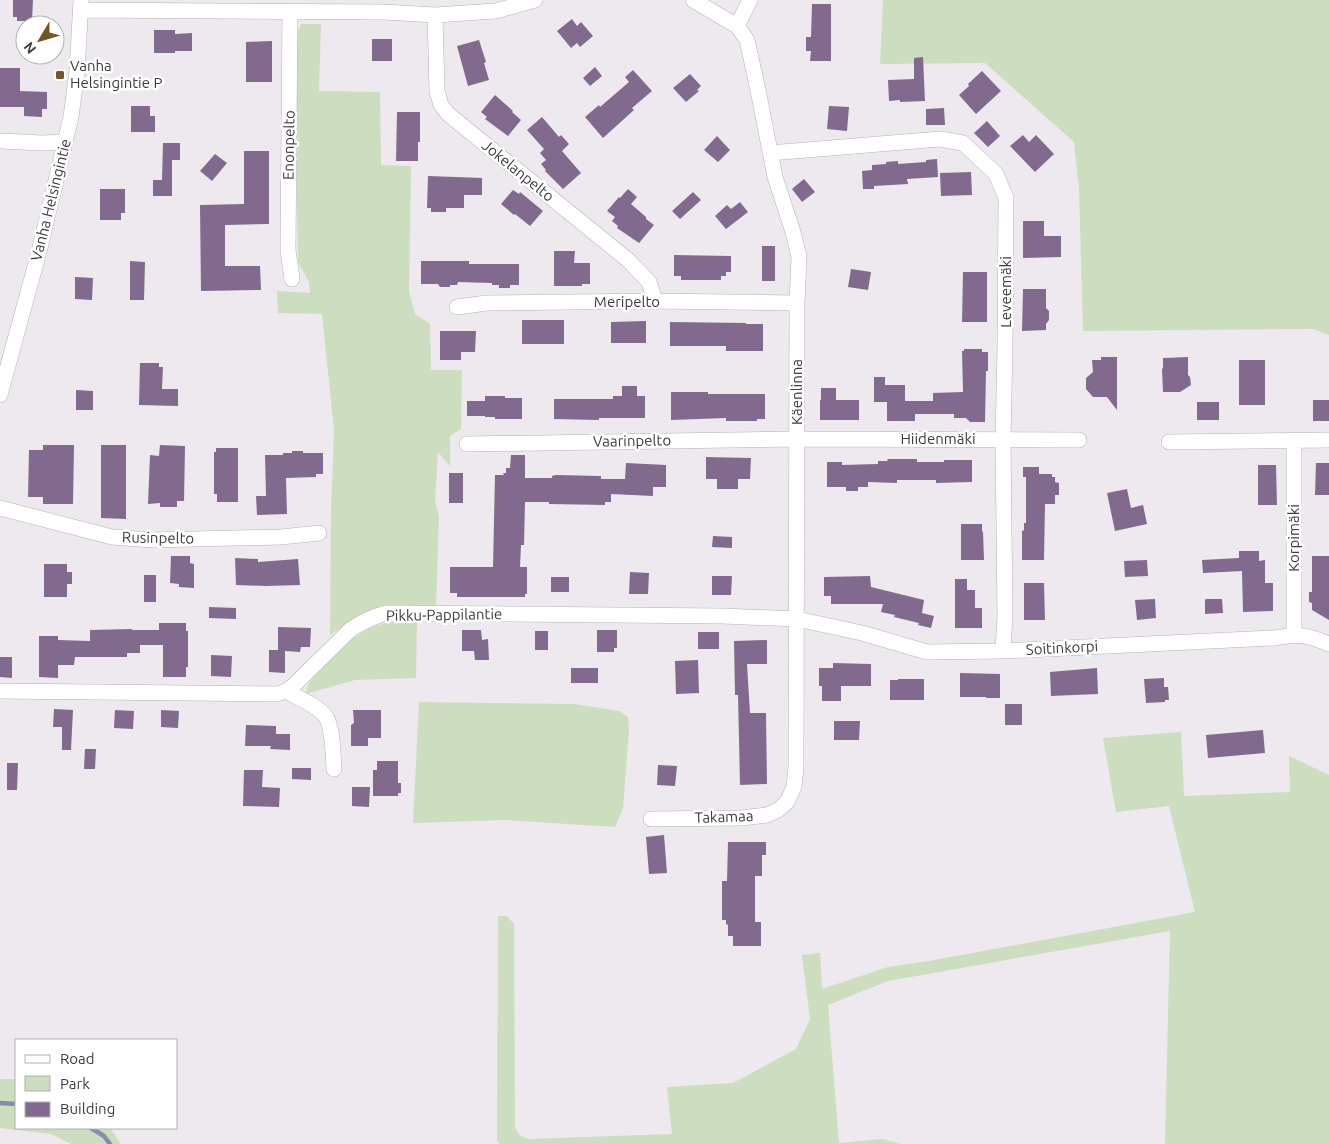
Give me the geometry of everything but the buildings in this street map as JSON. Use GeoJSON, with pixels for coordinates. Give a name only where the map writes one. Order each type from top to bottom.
{"type":"FeatureCollection","features":[{"type":"Feature","properties":{"kind":"street"},"geometry":{"type":"LineString","coordinates":[[81,5],[290,11],[384,6],[435,15],[496,10],[535,0]]}},
{"type":"Feature","properties":{"kind":"street"},"geometry":{"type":"LineString","coordinates":[[694,0],[737,26],[750,0]]}},
{"type":"Feature","properties":{"kind":"street","name":"Vanha Helsingintie"},"geometry":{"type":"LineString","coordinates":[[0,395],[6,354],[39,252],[72,117],[81,5]]}},
{"type":"Feature","properties":{"kind":"street","name":"Enonpelto"},"geometry":{"type":"LineString","coordinates":[[290,11],[288,250],[292,279]]}},
{"type":"Feature","properties":{"kind":"street","name":"Jokelanpelto"},"geometry":{"type":"LineString","coordinates":[[435,15],[437,91],[441,105],[448,114],[628,260],[649,282],[655,301]]}},
{"type":"Feature","properties":{"kind":"street","name":"Käenlinna"},"geometry":{"type":"LineString","coordinates":[[737,26],[747,40],[775,177],[799,256],[797,302],[796,768]]}},
{"type":"Feature","properties":{"kind":"street","name":"Leveemäki"},"geometry":{"type":"LineString","coordinates":[[770,153],[940,139],[963,143],[996,174],[1006,198],[1006,346],[1003,440],[1005,615],[1003,651]]}},
{"type":"Feature","properties":{"kind":"street"},"geometry":{"type":"LineString","coordinates":[[0,142],[65,142]]}},
{"type":"Feature","properties":{"kind":"street","name":"Meripelto"},"geometry":{"type":"LineString","coordinates":[[457,307],[487,303],[797,302]]}},
{"type":"Feature","properties":{"kind":"street","name":"Hiidenmäki"},"geometry":{"type":"LineString","coordinates":[[797,439],[1078,440]]}},
{"type":"Feature","properties":{"kind":"street","name":"Vaarinpelto"},"geometry":{"type":"LineString","coordinates":[[467,444],[797,439]]}},
{"type":"Feature","properties":{"kind":"street"},"geometry":{"type":"LineString","coordinates":[[1169,442],[1329,440]]}},
{"type":"Feature","properties":{"kind":"street","name":"Korpimäki"},"geometry":{"type":"LineString","coordinates":[[1294,441],[1294,635]]}},
{"type":"Feature","properties":{"kind":"street","name":"Rusinpelto"},"geometry":{"type":"LineString","coordinates":[[0,508],[112,537],[152,540],[281,537],[319,533]]}},
{"type":"Feature","properties":{"kind":"street","name":"Pikku-Pappilantie"},"geometry":{"type":"LineString","coordinates":[[286,691],[361,622],[386,613],[722,616],[797,619]]}},
{"type":"Feature","properties":{"kind":"street","name":"Soitinkorpi"},"geometry":{"type":"LineString","coordinates":[[797,619],[862,633],[927,652],[1003,651],[1274,638],[1294,635],[1311,636],[1329,644]]}},
{"type":"Feature","properties":{"kind":"street"},"geometry":{"type":"LineString","coordinates":[[0,691],[277,694],[286,691],[311,704],[326,716],[331,732],[334,768]]}},
{"type":"Feature","properties":{"kind":"street","name":"Takamaa"},"geometry":{"type":"LineString","coordinates":[[651,819],[741,818],[767,815],[778,810],[787,802],[794,787],[796,768]]}},
{"type":"Feature","properties":{"kind":"green space"},"geometry":{"type":"Polygon","coordinates":[[[883,0],[1329,0],[1329,335],[1313,329],[1083,331],[1079,188],[1074,142],[985,63],[880,64],[883,0]]]}},
{"type":"Feature","properties":{"kind":"green space"},"geometry":{"type":"Polygon","coordinates":[[[301,24],[321,24],[319,91],[380,92],[381,165],[411,166],[409,292],[415,314],[430,324],[431,370],[462,370],[461,429],[450,436],[450,466],[438,452],[435,501],[439,516],[436,606],[374,609],[359,615],[330,635],[334,430],[322,314],[278,313],[277,291],[310,293],[309,282],[298,262],[297,34],[301,24]]]}},
{"type":"Feature","properties":{"kind":"green space"},"geometry":{"type":"Polygon","coordinates":[[[389,622],[417,622],[416,678],[355,680],[306,694],[308,685],[316,673],[353,638],[372,627],[389,622]]]}},
{"type":"Feature","properties":{"kind":"green space"},"geometry":{"type":"Polygon","coordinates":[[[419,702],[574,704],[619,711],[628,717],[629,730],[623,808],[615,827],[506,820],[413,823],[419,702]]]}},
{"type":"Feature","properties":{"kind":"green space"},"geometry":{"type":"Polygon","coordinates":[[[1181,732],[1184,796],[1290,792],[1289,756],[1329,775],[1329,1144],[1165,1144],[1170,931],[888,981],[828,1005],[839,1143],[882,1139],[901,1144],[500,1144],[497,1141],[498,916],[507,916],[514,924],[515,1127],[520,1136],[529,1139],[672,1134],[667,1087],[733,1083],[796,1049],[810,1019],[802,955],[820,953],[822,989],[888,967],[1195,912],[1169,806],[1116,812],[1103,738],[1181,732]]]}},
{"type":"Feature","properties":{"kind":"green space"},"geometry":{"type":"Polygon","coordinates":[[[0,1079],[15,1079],[15,1129],[111,1129],[121,1144],[71,1144],[51,1134],[0,1128],[0,1079]]]}},
{"type":"Feature","properties":{"kind":"waterway"},"geometry":{"type":"LineString","coordinates":[[0,1103],[15,1104]]}},
{"type":"Feature","properties":{"kind":"waterway"},"geometry":{"type":"LineString","coordinates":[[93,1129],[104,1136],[110,1144]]}},
{"type":"Feature","properties":{"kind":"place","name":"Vanha Helsingintie P"},"geometry":{"type":"Point","coordinates":[60,75]}}]}
